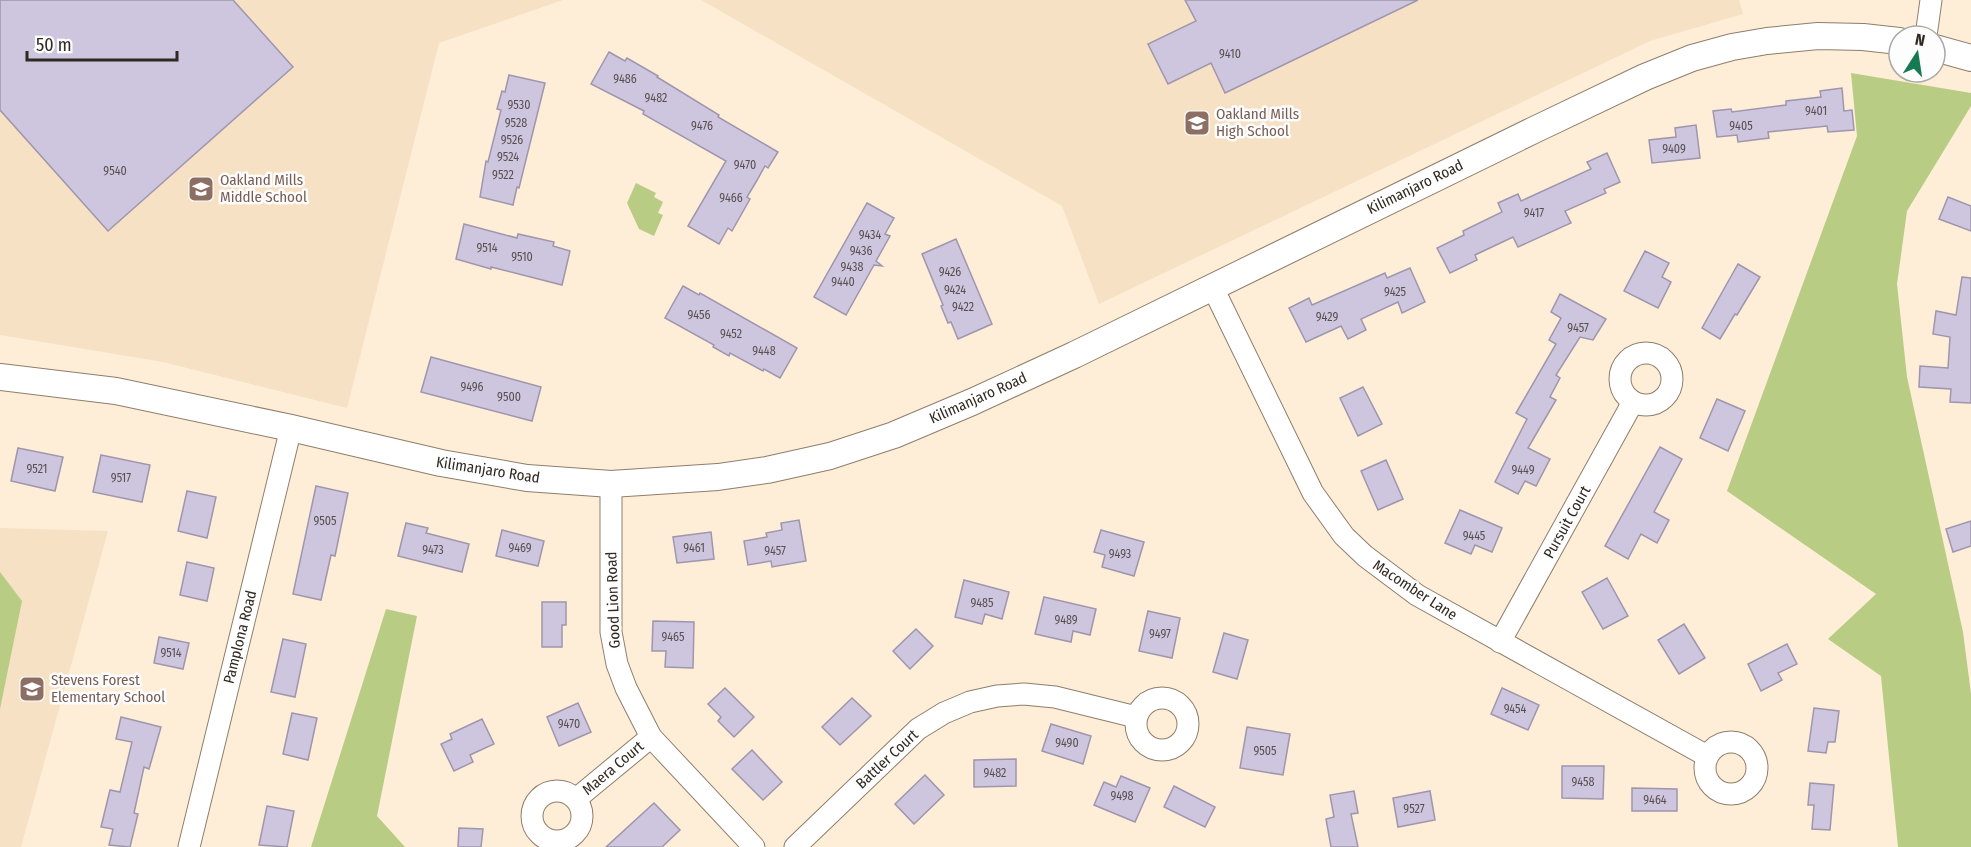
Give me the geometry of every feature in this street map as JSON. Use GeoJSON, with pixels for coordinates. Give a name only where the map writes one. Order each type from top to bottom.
{"type":"FeatureCollection","features":[{"type":"Feature","properties":{"kind":"street"},"geometry":{"type":"LineString","coordinates":[[1928,24],[1931,0]]}},
{"type":"Feature","properties":{"kind":"street","name":"Kilimanjaro Road"},"geometry":{"type":"LineString","coordinates":[[0,377],[116,392],[291,428],[452,465],[527,478],[611,484],[718,477],[767,470],[830,456],[894,435],[972,402],[1074,355],[1574,110],[1692,58],[1732,47],[1818,36],[1887,40]]}},
{"type":"Feature","properties":{"kind":"street"},"geometry":{"type":"LineString","coordinates":[[1947,51],[1971,58]]}},
{"type":"Feature","properties":{"kind":"street","name":"Macomber Lane"},"geometry":{"type":"LineString","coordinates":[[1212,286],[1313,493],[1344,536],[1388,575],[1417,595],[1707,756]]}},
{"type":"Feature","properties":{"kind":"street","name":"Pursuit Court"},"geometry":{"type":"LineString","coordinates":[[1500,642],[1633,402]]}},
{"type":"Feature","properties":{"kind":"street","name":"Pamplona Road"},"geometry":{"type":"LineString","coordinates":[[189,847],[291,428]]}},
{"type":"Feature","properties":{"kind":"street","name":"Good Lion Road"},"geometry":{"type":"LineString","coordinates":[[611,484],[611,632],[617,664],[626,688],[651,737],[754,847]]}},
{"type":"Feature","properties":{"kind":"street","name":"Battler Court"},"geometry":{"type":"LineString","coordinates":[[795,847],[918,729],[944,713],[970,702],[997,696],[1024,694],[1055,697],[1136,717]]}},
{"type":"Feature","properties":{"kind":"street","name":"Maera Court"},"geometry":{"type":"LineString","coordinates":[[576,799],[651,737]]}},
{"type":"Feature","properties":{"kind":"shaded area","name":"Oakland Mills Middle School"},"geometry":{"type":"Polygon","coordinates":[[[0,0],[563,0],[439,43],[347,408],[163,362],[0,335],[0,0]]]}},
{"type":"Feature","properties":{"kind":"shaded area","name":"Oakland Mills High School"},"geometry":{"type":"Polygon","coordinates":[[[701,0],[1739,0],[1743,14],[1650,41],[1099,304],[1062,206],[701,0]]]}},
{"type":"Feature","properties":{"kind":"shaded area","name":"Stevens Forest Elementary School"},"geometry":{"type":"Polygon","coordinates":[[[0,528],[108,531],[21,847],[0,847],[0,528]]]}},
{"type":"Feature","properties":{"kind":"green space"},"geometry":{"type":"Polygon","coordinates":[[[1851,73],[1887,79],[1887,84],[1917,84],[1971,93],[1971,106],[1907,211],[1897,284],[1907,377],[1963,632],[1971,694],[1971,847],[1898,847],[1881,676],[1828,639],[1876,594],[1727,491],[1857,136],[1851,73]]]}},
{"type":"Feature","properties":{"kind":"green space"},"geometry":{"type":"Polygon","coordinates":[[[636,183],[656,193],[654,197],[663,202],[658,213],[663,215],[654,236],[639,229],[627,203],[636,183]]]}},
{"type":"Feature","properties":{"kind":"green space"},"geometry":{"type":"Polygon","coordinates":[[[0,572],[22,601],[0,709],[0,572]]]}},
{"type":"Feature","properties":{"kind":"green space"},"geometry":{"type":"Polygon","coordinates":[[[386,609],[417,616],[377,816],[405,847],[311,847],[386,609]]]}},
{"type":"Feature","properties":{"kind":"building"},"geometry":{"type":"Polygon","coordinates":[[[0,0],[233,0],[293,67],[108,231],[0,110],[0,0]]]}},
{"type":"Feature","properties":{"kind":"building","name":"Oakland Mills High School"},"geometry":{"type":"Polygon","coordinates":[[[1185,0],[1418,0],[1225,93],[1211,63],[1168,84],[1148,44],[1196,21],[1185,0]]]}},
{"type":"Feature","properties":{"kind":"building"},"geometry":{"type":"Polygon","coordinates":[[[609,52],[625,61],[627,58],[658,76],[719,115],[718,117],[778,152],[768,168],[765,166],[747,197],[750,199],[732,231],[728,228],[719,244],[688,226],[726,161],[643,114],[644,111],[591,84],[609,52]]]}},
{"type":"Feature","properties":{"kind":"building"},"geometry":{"type":"Polygon","coordinates":[[[509,75],[545,83],[513,205],[480,197],[486,161],[488,162],[501,110],[497,109],[502,91],[505,92],[509,75]]]}},
{"type":"Feature","properties":{"kind":"building"},"geometry":{"type":"Polygon","coordinates":[[[1842,88],[1844,111],[1852,110],[1854,130],[1828,132],[1827,126],[1768,132],[1769,138],[1738,142],[1737,135],[1717,137],[1713,111],[1731,109],[1732,112],[1786,105],[1786,101],[1821,97],[1820,91],[1842,88]]]}},
{"type":"Feature","properties":{"kind":"building"},"geometry":{"type":"Polygon","coordinates":[[[1696,125],[1700,158],[1652,163],[1649,140],[1676,137],[1675,128],[1696,125]]]}},
{"type":"Feature","properties":{"kind":"building"},"geometry":{"type":"Polygon","coordinates":[[[1607,153],[1620,182],[1604,189],[1606,193],[1565,211],[1571,223],[1518,247],[1513,237],[1475,255],[1477,260],[1450,273],[1437,248],[1464,235],[1463,231],[1502,212],[1498,203],[1518,194],[1521,201],[1591,169],[1587,162],[1607,153]]]}},
{"type":"Feature","properties":{"kind":"building"},"geometry":{"type":"Polygon","coordinates":[[[1948,197],[1971,206],[1971,231],[1939,219],[1948,197]]]}},
{"type":"Feature","properties":{"kind":"building"},"geometry":{"type":"Polygon","coordinates":[[[867,203],[894,218],[885,234],[890,236],[876,261],[882,266],[874,265],[846,315],[814,297],[867,203]]]}},
{"type":"Feature","properties":{"kind":"building"},"geometry":{"type":"Polygon","coordinates":[[[464,224],[517,238],[518,234],[554,242],[553,246],[570,251],[562,285],[456,259],[464,224]]]}},
{"type":"Feature","properties":{"kind":"building"},"geometry":{"type":"Polygon","coordinates":[[[956,239],[992,324],[958,339],[951,322],[948,323],[922,254],[956,239]]]}},
{"type":"Feature","properties":{"kind":"building"},"geometry":{"type":"Polygon","coordinates":[[[1645,251],[1669,263],[1662,277],[1671,282],[1658,308],[1624,291],[1645,251]]]}},
{"type":"Feature","properties":{"kind":"building"},"geometry":{"type":"Polygon","coordinates":[[[1738,264],[1760,277],[1720,339],[1702,328],[1738,264]]]}},
{"type":"Feature","properties":{"kind":"building"},"geometry":{"type":"Polygon","coordinates":[[[1410,268],[1425,302],[1402,313],[1398,302],[1361,319],[1366,330],[1348,339],[1341,326],[1306,342],[1289,308],[1309,298],[1312,305],[1385,273],[1387,278],[1410,268]]]}},
{"type":"Feature","properties":{"kind":"building"},"geometry":{"type":"Polygon","coordinates":[[[1962,277],[1971,278],[1971,403],[1950,402],[1951,389],[1919,387],[1920,366],[1948,368],[1950,337],[1933,334],[1936,311],[1956,315],[1962,277]]]}},
{"type":"Feature","properties":{"kind":"building"},"geometry":{"type":"Polygon","coordinates":[[[683,286],[699,295],[700,293],[797,348],[780,378],[730,353],[729,356],[713,347],[714,345],[665,318],[683,286]]]}},
{"type":"Feature","properties":{"kind":"building"},"geometry":{"type":"Polygon","coordinates":[[[1560,294],[1606,319],[1593,340],[1580,337],[1556,375],[1560,378],[1550,397],[1556,400],[1528,448],[1550,459],[1536,486],[1525,481],[1518,494],[1495,482],[1527,419],[1516,413],[1556,344],[1549,340],[1561,318],[1551,312],[1560,294]]]}},
{"type":"Feature","properties":{"kind":"building"},"geometry":{"type":"Polygon","coordinates":[[[431,357],[541,387],[532,421],[421,392],[431,357]]]}},
{"type":"Feature","properties":{"kind":"building"},"geometry":{"type":"Polygon","coordinates":[[[1363,387],[1382,424],[1358,436],[1340,398],[1363,387]]]}},
{"type":"Feature","properties":{"kind":"building"},"geometry":{"type":"Polygon","coordinates":[[[1717,399],[1745,411],[1728,451],[1700,438],[1717,399]]]}},
{"type":"Feature","properties":{"kind":"building"},"geometry":{"type":"Polygon","coordinates":[[[1660,447],[1682,459],[1654,512],[1669,520],[1657,543],[1641,534],[1628,559],[1605,546],[1660,447]]]}},
{"type":"Feature","properties":{"kind":"building"},"geometry":{"type":"Polygon","coordinates":[[[18,448],[63,457],[55,491],[11,481],[18,448]]]}},
{"type":"Feature","properties":{"kind":"building"},"geometry":{"type":"Polygon","coordinates":[[[101,455],[150,465],[142,502],[93,492],[101,455]]]}},
{"type":"Feature","properties":{"kind":"building"},"geometry":{"type":"Polygon","coordinates":[[[1386,460],[1403,499],[1378,510],[1361,471],[1386,460]]]}},
{"type":"Feature","properties":{"kind":"building"},"geometry":{"type":"Polygon","coordinates":[[[316,486],[348,493],[335,556],[331,555],[321,600],[293,594],[316,486]]]}},
{"type":"Feature","properties":{"kind":"building"},"geometry":{"type":"Polygon","coordinates":[[[187,491],[216,497],[207,538],[178,531],[187,491]]]}},
{"type":"Feature","properties":{"kind":"building"},"geometry":{"type":"Polygon","coordinates":[[[1460,510],[1502,528],[1492,552],[1475,545],[1471,554],[1445,543],[1460,510]]]}},
{"type":"Feature","properties":{"kind":"building"},"geometry":{"type":"Polygon","coordinates":[[[799,520],[806,561],[772,567],[771,561],[748,565],[744,541],[767,537],[766,533],[782,530],[781,523],[799,520]]]}},
{"type":"Feature","properties":{"kind":"building"},"geometry":{"type":"Polygon","coordinates":[[[1971,521],[1971,546],[1953,552],[1946,529],[1971,521]]]}},
{"type":"Feature","properties":{"kind":"building"},"geometry":{"type":"Polygon","coordinates":[[[406,523],[428,528],[426,533],[469,544],[462,572],[398,556],[406,523]]]}},
{"type":"Feature","properties":{"kind":"building"},"geometry":{"type":"Polygon","coordinates":[[[502,530],[544,541],[538,566],[496,556],[502,530]]]}},
{"type":"Feature","properties":{"kind":"building"},"geometry":{"type":"Polygon","coordinates":[[[1101,530],[1144,542],[1134,576],[1102,567],[1105,555],[1094,552],[1101,530]]]}},
{"type":"Feature","properties":{"kind":"building"},"geometry":{"type":"Polygon","coordinates":[[[711,532],[714,559],[677,563],[673,537],[711,532]]]}},
{"type":"Feature","properties":{"kind":"building"},"geometry":{"type":"Polygon","coordinates":[[[187,562],[214,568],[207,601],[180,595],[187,562]]]}},
{"type":"Feature","properties":{"kind":"building"},"geometry":{"type":"Polygon","coordinates":[[[1607,578],[1628,616],[1603,629],[1582,592],[1607,578]]]}},
{"type":"Feature","properties":{"kind":"building"},"geometry":{"type":"Polygon","coordinates":[[[964,580],[1009,592],[1002,619],[985,614],[982,624],[955,617],[964,580]]]}},
{"type":"Feature","properties":{"kind":"building"},"geometry":{"type":"Polygon","coordinates":[[[1044,597],[1096,609],[1090,635],[1073,631],[1071,642],[1035,634],[1044,597]]]}},
{"type":"Feature","properties":{"kind":"building"},"geometry":{"type":"Polygon","coordinates":[[[542,602],[566,602],[566,625],[562,625],[562,647],[542,647],[542,602]]]}},
{"type":"Feature","properties":{"kind":"building"},"geometry":{"type":"Polygon","coordinates":[[[1148,611],[1180,618],[1172,658],[1139,651],[1148,611]]]}},
{"type":"Feature","properties":{"kind":"building"},"geometry":{"type":"Polygon","coordinates":[[[653,621],[694,622],[693,668],[665,667],[666,651],[652,651],[653,621]]]}},
{"type":"Feature","properties":{"kind":"building"},"geometry":{"type":"Polygon","coordinates":[[[1684,624],[1705,658],[1679,674],[1658,640],[1684,624]]]}},
{"type":"Feature","properties":{"kind":"building"},"geometry":{"type":"Polygon","coordinates":[[[916,629],[933,646],[910,669],[893,651],[916,629]]]}},
{"type":"Feature","properties":{"kind":"building"},"geometry":{"type":"Polygon","coordinates":[[[1224,633],[1248,640],[1237,679],[1213,672],[1224,633]]]}},
{"type":"Feature","properties":{"kind":"building"},"geometry":{"type":"Polygon","coordinates":[[[159,637],[189,643],[183,669],[154,663],[159,637]]]}},
{"type":"Feature","properties":{"kind":"building"},"geometry":{"type":"Polygon","coordinates":[[[283,639],[306,644],[295,697],[271,692],[283,639]]]}},
{"type":"Feature","properties":{"kind":"building"},"geometry":{"type":"Polygon","coordinates":[[[1787,644],[1797,664],[1778,673],[1782,680],[1761,691],[1748,664],[1787,644]]]}},
{"type":"Feature","properties":{"kind":"building"},"geometry":{"type":"Polygon","coordinates":[[[725,688],[754,717],[734,737],[718,721],[721,717],[708,704],[725,688]]]}},
{"type":"Feature","properties":{"kind":"building"},"geometry":{"type":"Polygon","coordinates":[[[1502,688],[1539,705],[1528,730],[1491,714],[1502,688]]]}},
{"type":"Feature","properties":{"kind":"building"},"geometry":{"type":"Polygon","coordinates":[[[852,698],[871,716],[840,745],[822,727],[852,698]]]}},
{"type":"Feature","properties":{"kind":"building"},"geometry":{"type":"Polygon","coordinates":[[[578,703],[591,732],[559,746],[547,717],[578,703]]]}},
{"type":"Feature","properties":{"kind":"building"},"geometry":{"type":"Polygon","coordinates":[[[1814,708],[1839,711],[1835,742],[1828,742],[1826,753],[1808,751],[1814,708]]]}},
{"type":"Feature","properties":{"kind":"building"},"geometry":{"type":"Polygon","coordinates":[[[292,713],[317,718],[308,760],[283,754],[292,713]]]}},
{"type":"Feature","properties":{"kind":"building"},"geometry":{"type":"Polygon","coordinates":[[[121,717],[161,727],[149,769],[144,767],[134,813],[138,814],[130,847],[109,845],[113,829],[101,827],[110,790],[120,792],[132,742],[116,739],[121,717]]]}},
{"type":"Feature","properties":{"kind":"building"},"geometry":{"type":"Polygon","coordinates":[[[482,719],[494,744],[470,755],[473,762],[454,771],[441,744],[452,739],[450,734],[482,719]]]}},
{"type":"Feature","properties":{"kind":"building"},"geometry":{"type":"Polygon","coordinates":[[[1051,724],[1091,736],[1083,764],[1042,751],[1051,724]]]}},
{"type":"Feature","properties":{"kind":"building"},"geometry":{"type":"Polygon","coordinates":[[[1247,727],[1290,734],[1283,775],[1240,768],[1247,727]]]}},
{"type":"Feature","properties":{"kind":"building"},"geometry":{"type":"Polygon","coordinates":[[[752,750],[782,782],[763,800],[732,769],[752,750]]]}},
{"type":"Feature","properties":{"kind":"building"},"geometry":{"type":"Polygon","coordinates":[[[1016,759],[1016,786],[974,787],[974,760],[1016,759]]]}},
{"type":"Feature","properties":{"kind":"building"},"geometry":{"type":"Polygon","coordinates":[[[1562,766],[1604,766],[1603,799],[1562,798],[1562,766]]]}},
{"type":"Feature","properties":{"kind":"building"},"geometry":{"type":"Polygon","coordinates":[[[925,775],[944,795],[914,824],[895,804],[925,775]]]}},
{"type":"Feature","properties":{"kind":"building"},"geometry":{"type":"Polygon","coordinates":[[[1121,776],[1150,788],[1135,822],[1094,805],[1104,782],[1116,787],[1121,776]]]}},
{"type":"Feature","properties":{"kind":"building"},"geometry":{"type":"Polygon","coordinates":[[[1810,783],[1834,785],[1830,830],[1812,829],[1814,805],[1808,805],[1810,783]]]}},
{"type":"Feature","properties":{"kind":"building"},"geometry":{"type":"Polygon","coordinates":[[[1174,786],[1215,807],[1205,827],[1164,807],[1174,786]]]}},
{"type":"Feature","properties":{"kind":"building"},"geometry":{"type":"Polygon","coordinates":[[[1632,788],[1677,789],[1677,811],[1632,811],[1632,788]]]}},
{"type":"Feature","properties":{"kind":"building"},"geometry":{"type":"Polygon","coordinates":[[[1354,791],[1358,813],[1351,814],[1358,847],[1331,847],[1326,819],[1334,817],[1330,795],[1354,791]]]}},
{"type":"Feature","properties":{"kind":"building"},"geometry":{"type":"Polygon","coordinates":[[[1430,791],[1435,820],[1398,827],[1393,798],[1430,791]]]}},
{"type":"Feature","properties":{"kind":"building"},"geometry":{"type":"Polygon","coordinates":[[[654,803],[680,830],[662,847],[606,847],[654,803]]]}},
{"type":"Feature","properties":{"kind":"building"},"geometry":{"type":"Polygon","coordinates":[[[267,806],[294,811],[287,847],[259,845],[267,806]]]}},
{"type":"Feature","properties":{"kind":"building"},"geometry":{"type":"Polygon","coordinates":[[[459,828],[483,829],[481,847],[458,847],[459,828]]]}},
{"type":"Feature","properties":{"kind":"place","name":"Oakland Mills High School"},"geometry":{"type":"Point","coordinates":[1197,123]}},
{"type":"Feature","properties":{"kind":"place","name":"Oakland Mills Middle School"},"geometry":{"type":"Point","coordinates":[201,189]}},
{"type":"Feature","properties":{"kind":"place","name":"Stevens Forest Elementary School"},"geometry":{"type":"Point","coordinates":[32,689]}}]}
